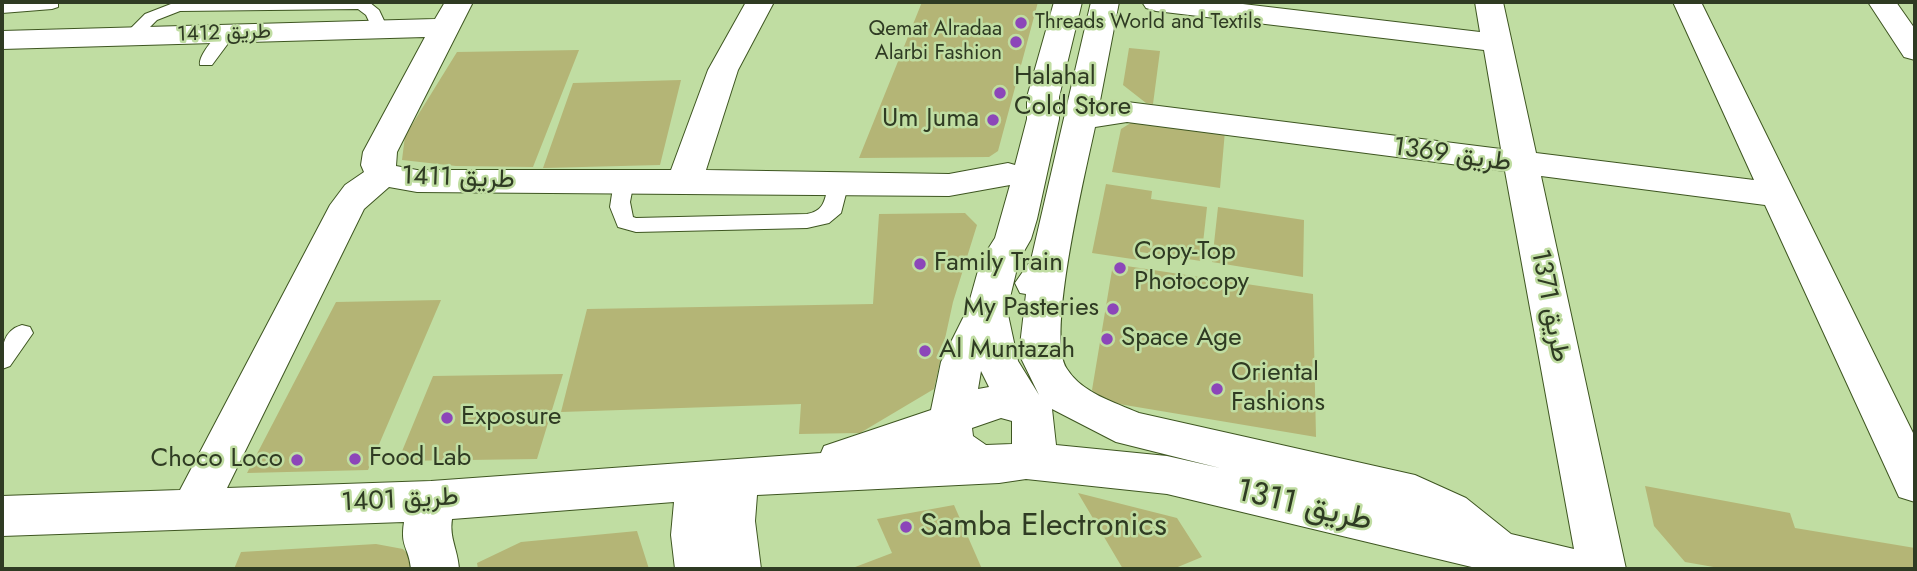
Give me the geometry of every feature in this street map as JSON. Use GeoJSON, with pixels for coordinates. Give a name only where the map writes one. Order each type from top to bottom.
{"type":"FeatureCollection","features":[{"type":"Feature","properties":{"kind":"street"},"geometry":{"type":"LineString","coordinates":[[685,181],[723,70],[760,2]]}},
{"type":"Feature","properties":{"kind":"street"},"geometry":{"type":"LineString","coordinates":[[988,310],[995,359],[1005,383],[1027,410],[1035,443],[1005,462],[961,456],[949,439],[950,421],[962,362],[988,310],[1000,260],[1013,239],[1008,196],[1043,119],[1042,97],[1068,2]]}},
{"type":"Feature","properties":{"kind":"street"},"geometry":{"type":"LineString","coordinates":[[1105,2],[1049,263],[1039,354],[1047,374],[1060,392],[1131,429],[1415,495],[1446,507],[1474,527],[1497,552]]}},
{"type":"Feature","properties":{"kind":"street"},"geometry":{"type":"LineString","coordinates":[[1156,2],[1496,43]]}},
{"type":"Feature","properties":{"kind":"street","name":"طريق 1371"},"geometry":{"type":"LineString","coordinates":[[1489,2],[1602,569]]}},
{"type":"Feature","properties":{"kind":"street"},"geometry":{"type":"LineString","coordinates":[[1687,2],[1915,483]]}},
{"type":"Feature","properties":{"kind":"street"},"geometry":{"type":"LineString","coordinates":[[1882,2],[1915,51]]}},
{"type":"Feature","properties":{"kind":"street","name":"طريق 1411"},"geometry":{"type":"LineString","coordinates":[[452,15],[380,152],[378,165],[383,175],[417,181],[839,182],[949,185],[977,198],[1008,196]]}},
{"type":"Feature","properties":{"kind":"street","name":"طريق 1412"},"geometry":{"type":"LineString","coordinates":[[2,40],[380,29],[452,15]]}},
{"type":"Feature","properties":{"kind":"street","name":"طريق 1369"},"geometry":{"type":"LineString","coordinates":[[1083,104],[1520,165],[1777,195]]}},
{"type":"Feature","properties":{"kind":"street"},"geometry":{"type":"LineString","coordinates":[[194,509],[348,205],[357,193],[383,175]]}},
{"type":"Feature","properties":{"kind":"street"},"geometry":{"type":"LineString","coordinates":[[988,310],[1026,290],[1049,263]]}},
{"type":"Feature","properties":{"kind":"street"},"geometry":{"type":"LineString","coordinates":[[950,421],[966,409],[1001,401],[1027,410]]}},
{"type":"Feature","properties":{"kind":"street","name":"طريق 1311"},"geometry":{"type":"LineString","coordinates":[[1027,410],[1167,475],[1445,555],[1497,552],[1570,569]]}},
{"type":"Feature","properties":{"kind":"street","name":"طريق 1401"},"geometry":{"type":"LineString","coordinates":[[798,473],[950,421]]}},
{"type":"Feature","properties":{"kind":"street","name":"طريق 1401"},"geometry":{"type":"LineString","coordinates":[[2,516],[445,500],[798,473],[1005,462]]}},
{"type":"Feature","properties":{"kind":"street","name":"طريق 1311"},"geometry":{"type":"LineString","coordinates":[[1005,462],[1167,475]]}},
{"type":"Feature","properties":{"kind":"street"},"geometry":{"type":"LineString","coordinates":[[699,569],[694,522],[719,479]]}},
{"type":"Feature","properties":{"kind":"street"},"geometry":{"type":"LineString","coordinates":[[719,479],[732,521],[737,569]]}},
{"type":"Feature","properties":{"kind":"street"},"geometry":{"type":"LineString","coordinates":[[434,562],[425,540],[445,500]]}},
{"type":"Feature","properties":{"kind":"lane"},"geometry":{"type":"LineString","coordinates":[[2,8],[52,4]]}},
{"type":"Feature","properties":{"kind":"lane"},"geometry":{"type":"LineString","coordinates":[[132,36],[158,13],[188,5],[362,4],[373,13],[380,29]]}},
{"type":"Feature","properties":{"kind":"lane"},"geometry":{"type":"LineString","coordinates":[[206,61],[227,34]]}},
{"type":"Feature","properties":{"kind":"lane"},"geometry":{"type":"LineString","coordinates":[[624,181],[619,204],[620,214],[625,222],[636,225],[807,221],[822,218],[834,208],[839,182]]}},
{"type":"Feature","properties":{"kind":"lane"},"geometry":{"type":"LineString","coordinates":[[2,360],[22,333]]}},
{"type":"Feature","properties":{"kind":"building"},"geometry":{"type":"Polygon","coordinates":[[[922,2],[1038,2],[998,151],[989,157],[859,158],[922,2]]]}},
{"type":"Feature","properties":{"kind":"building"},"geometry":{"type":"Polygon","coordinates":[[[1129,48],[1160,51],[1153,104],[1146,103],[1123,85],[1129,48]]]}},
{"type":"Feature","properties":{"kind":"building"},"geometry":{"type":"Polygon","coordinates":[[[579,50],[533,167],[456,166],[402,160],[405,136],[457,52],[579,50]]]}},
{"type":"Feature","properties":{"kind":"building"},"geometry":{"type":"Polygon","coordinates":[[[681,80],[660,165],[543,168],[573,83],[681,80]]]}},
{"type":"Feature","properties":{"kind":"building"},"geometry":{"type":"Polygon","coordinates":[[[1137,119],[1225,131],[1220,188],[1112,172],[1121,129],[1137,119]]]}},
{"type":"Feature","properties":{"kind":"building"},"geometry":{"type":"Polygon","coordinates":[[[1106,184],[1152,191],[1151,199],[1207,207],[1201,261],[1140,252],[1139,260],[1092,253],[1106,184]]]}},
{"type":"Feature","properties":{"kind":"building"},"geometry":{"type":"Polygon","coordinates":[[[1218,207],[1304,220],[1303,277],[1212,262],[1218,207]]]}},
{"type":"Feature","properties":{"kind":"building"},"geometry":{"type":"Polygon","coordinates":[[[965,213],[977,225],[953,302],[934,389],[860,433],[799,434],[801,404],[561,412],[587,309],[873,304],[879,214],[965,213]]]}},
{"type":"Feature","properties":{"kind":"building"},"geometry":{"type":"Polygon","coordinates":[[[1113,264],[1313,294],[1316,437],[1101,401],[1092,390],[1113,264]]]}},
{"type":"Feature","properties":{"kind":"building"},"geometry":{"type":"Polygon","coordinates":[[[441,300],[368,470],[247,473],[336,302],[441,300]]]}},
{"type":"Feature","properties":{"kind":"building"},"geometry":{"type":"Polygon","coordinates":[[[563,374],[537,459],[398,461],[433,376],[563,374]]]}},
{"type":"Feature","properties":{"kind":"building"},"geometry":{"type":"Polygon","coordinates":[[[1645,486],[1790,513],[1795,528],[1915,548],[1915,569],[1725,569],[1685,562],[1654,526],[1645,486]]]}},
{"type":"Feature","properties":{"kind":"building"},"geometry":{"type":"Polygon","coordinates":[[[1078,493],[1177,518],[1202,557],[1173,569],[1123,569],[1078,493]]]}},
{"type":"Feature","properties":{"kind":"building"},"geometry":{"type":"Polygon","coordinates":[[[954,505],[982,569],[850,569],[892,553],[877,519],[954,505]]]}},
{"type":"Feature","properties":{"kind":"building"},"geometry":{"type":"Polygon","coordinates":[[[637,531],[649,569],[478,569],[477,563],[521,542],[637,531]]]}},
{"type":"Feature","properties":{"kind":"building"},"geometry":{"type":"Polygon","coordinates":[[[376,544],[403,549],[415,562],[415,569],[234,569],[241,552],[376,544]]]}},
{"type":"Feature","properties":{"kind":"place","name":"Threads World and Textils"},"geometry":{"type":"Point","coordinates":[1021,23]}},
{"type":"Feature","properties":{"kind":"place","name":"Qemat Alradaa Alarbi Fashion"},"geometry":{"type":"Point","coordinates":[1016,42]}},
{"type":"Feature","properties":{"kind":"place","name":"Halahal Cold Store"},"geometry":{"type":"Point","coordinates":[1000,93]}},
{"type":"Feature","properties":{"kind":"place","name":"Um Juma"},"geometry":{"type":"Point","coordinates":[993,120]}},
{"type":"Feature","properties":{"kind":"place","name":"Family Train"},"geometry":{"type":"Point","coordinates":[920,264]}},
{"type":"Feature","properties":{"kind":"place","name":"Copy-Top Photocopy"},"geometry":{"type":"Point","coordinates":[1120,268]}},
{"type":"Feature","properties":{"kind":"place","name":"My Pasteries"},"geometry":{"type":"Point","coordinates":[1113,309]}},
{"type":"Feature","properties":{"kind":"place","name":"Space Age"},"geometry":{"type":"Point","coordinates":[1107,339]}},
{"type":"Feature","properties":{"kind":"place","name":"Al Muntazah"},"geometry":{"type":"Point","coordinates":[925,351]}},
{"type":"Feature","properties":{"kind":"place","name":"Oriental Fashions"},"geometry":{"type":"Point","coordinates":[1217,389]}},
{"type":"Feature","properties":{"kind":"place","name":"Exposure"},"geometry":{"type":"Point","coordinates":[447,418]}},
{"type":"Feature","properties":{"kind":"place","name":"Food Lab"},"geometry":{"type":"Point","coordinates":[355,459]}},
{"type":"Feature","properties":{"kind":"place","name":"Choco Loco"},"geometry":{"type":"Point","coordinates":[297,460]}},
{"type":"Feature","properties":{"kind":"place","name":"Samba Electronics"},"geometry":{"type":"Point","coordinates":[906,527]}}]}
